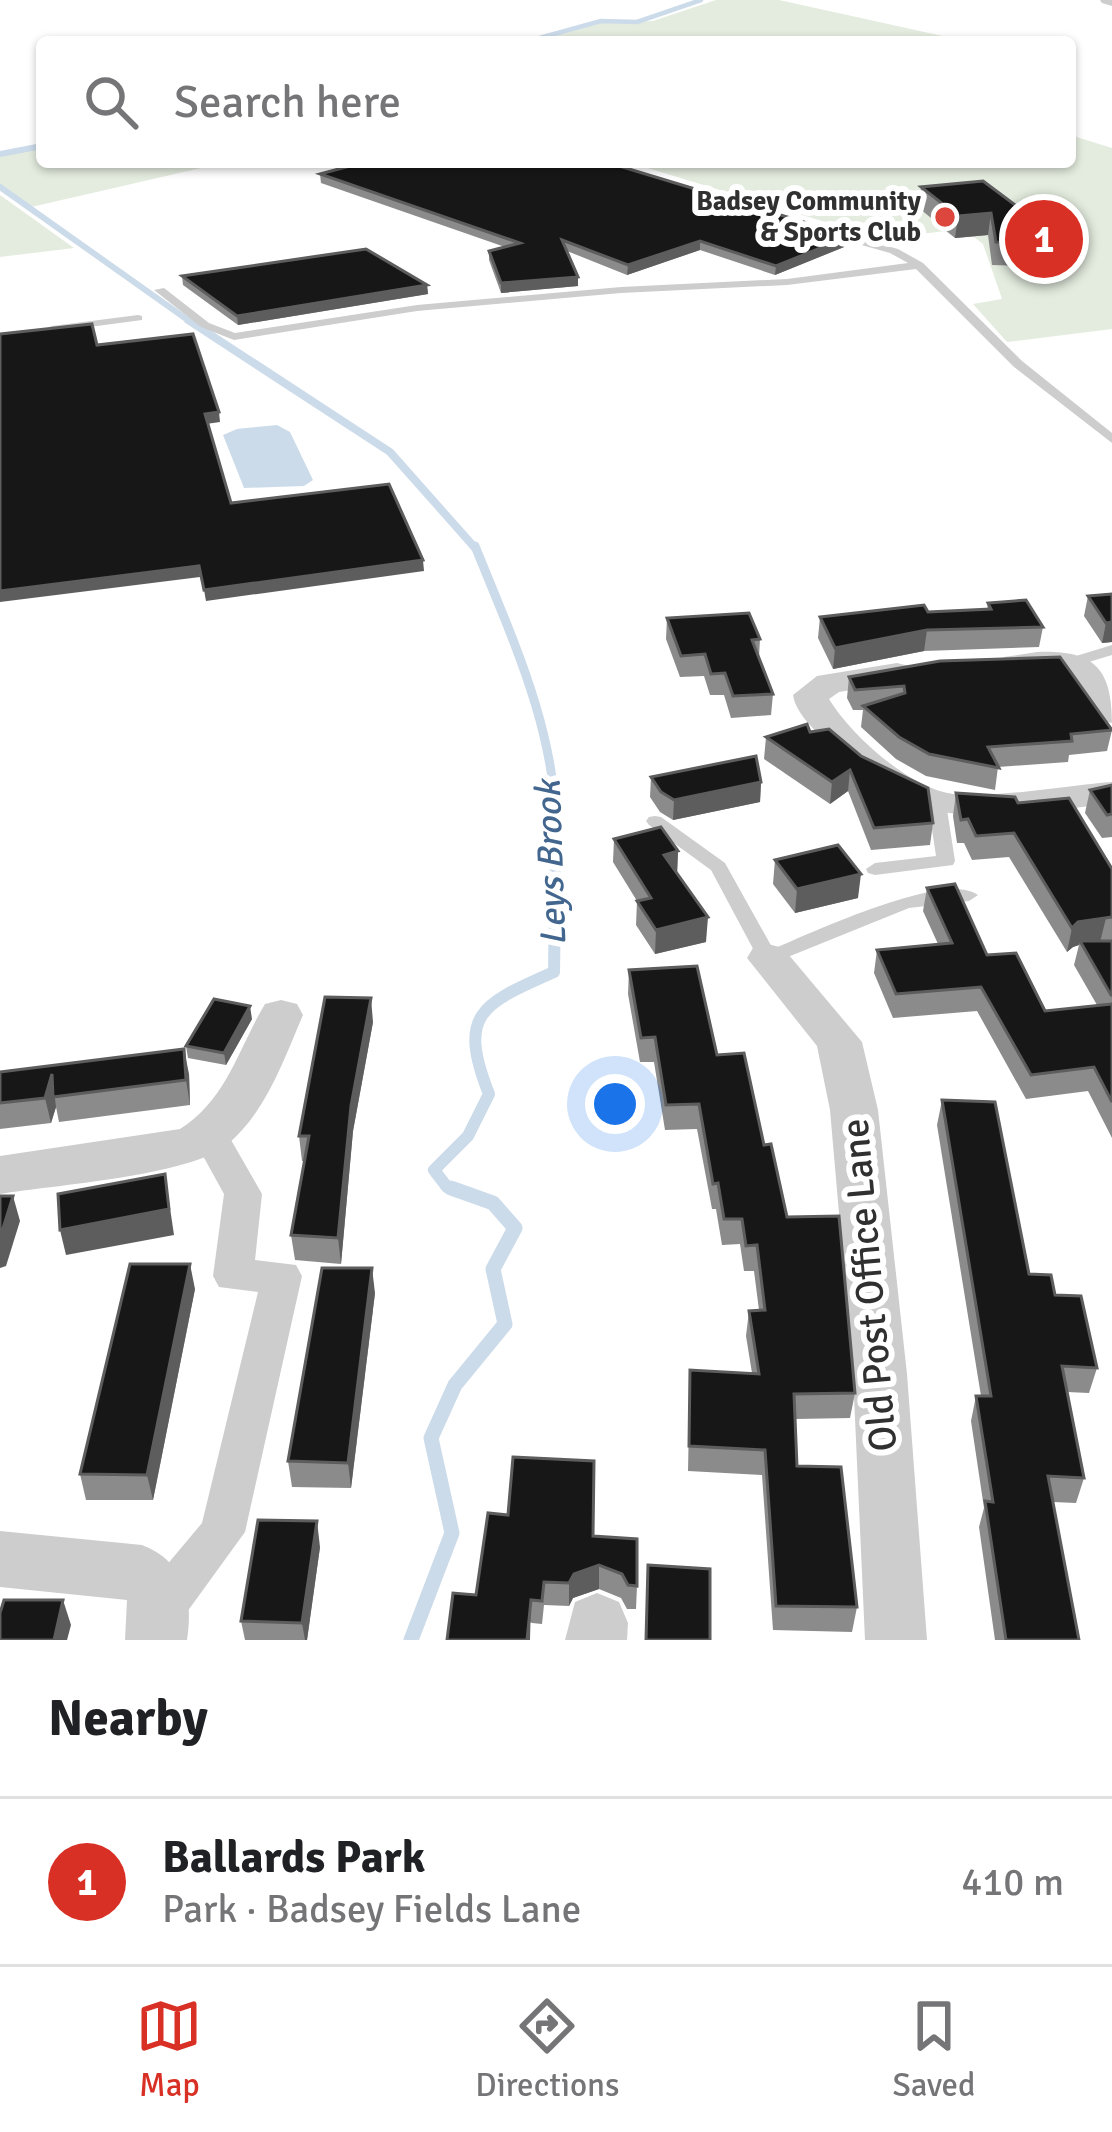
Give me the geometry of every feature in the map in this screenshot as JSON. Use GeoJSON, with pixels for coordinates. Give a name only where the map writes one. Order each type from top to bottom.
{"type":"FeatureCollection","features":[{"type":"Feature","properties":{"kind":"street"},"geometry":{"type":"LineString","coordinates":[[981,667],[1069,663],[1094,679],[1112,712]]}},
{"type":"Feature","properties":{"kind":"street"},"geometry":{"type":"LineString","coordinates":[[939,668],[830,683],[811,695],[812,704],[866,764],[937,803],[982,806],[1112,793]]}},
{"type":"Feature","properties":{"kind":"street","name":"Old Post Office Lane"},"geometry":{"type":"LineString","coordinates":[[768,958],[813,1005],[839,1042],[854,1110],[880,1374],[896,1640]]}},
{"type":"Feature","properties":{"kind":"street"},"geometry":{"type":"LineString","coordinates":[[0,1175],[192,1145],[210,1136],[242,1099],[281,1015]]}},
{"type":"Feature","properties":{"kind":"street"},"geometry":{"type":"LineString","coordinates":[[159,1623],[222,1532],[282,1276],[233,1276],[243,1194],[210,1136]]}},
{"type":"Feature","properties":{"kind":"street"},"geometry":{"type":"LineString","coordinates":[[0,1559],[142,1573],[155,1585],[159,1623]]}},
{"type":"Feature","properties":{"kind":"lane"},"geometry":{"type":"LineString","coordinates":[[811,227],[894,251],[919,265],[1018,364],[1112,439]]}},
{"type":"Feature","properties":{"kind":"lane"},"geometry":{"type":"LineString","coordinates":[[160,290],[205,325],[234,337],[417,308],[787,282],[919,265]]}},
{"type":"Feature","properties":{"kind":"lane"},"geometry":{"type":"LineString","coordinates":[[46,330],[138,318]]}},
{"type":"Feature","properties":{"kind":"lane"},"geometry":{"type":"LineString","coordinates":[[1069,663],[1112,650]]}},
{"type":"Feature","properties":{"kind":"lane"},"geometry":{"type":"LineString","coordinates":[[874,869],[946,861],[937,803]]}},
{"type":"Feature","properties":{"kind":"lane"},"geometry":{"type":"LineString","coordinates":[[655,821],[718,867],[768,958],[906,902],[969,895]]}},
{"type":"Feature","properties":{"kind":"shaded area"},"geometry":{"type":"Polygon","coordinates":[[[716,0],[779,0],[943,36],[554,36],[601,23],[653,21],[716,0]]]}},
{"type":"Feature","properties":{"kind":"shaded area"},"geometry":{"type":"Polygon","coordinates":[[[1076,137],[1112,148],[1112,329],[1007,342],[973,304],[1002,299],[983,244],[974,237],[955,238],[945,231],[881,239],[648,168],[1076,168],[1076,137]]]}},
{"type":"Feature","properties":{"kind":"shaded area"},"geometry":{"type":"Polygon","coordinates":[[[36,147],[36,168],[201,168],[27,208],[0,187],[0,154],[36,147]]]}},
{"type":"Feature","properties":{"kind":"shaded area"},"geometry":{"type":"Polygon","coordinates":[[[0,195],[74,248],[0,257],[0,195]]]}},
{"type":"Feature","properties":{"kind":"water"},"geometry":{"type":"Polygon","coordinates":[[[277,425],[290,432],[313,480],[304,486],[244,488],[223,435],[277,425]]]}},
{"type":"Feature","properties":{"kind":"building"},"geometry":{"type":"Polygon","coordinates":[[[342,168],[626,168],[850,236],[776,266],[700,241],[628,265],[562,240],[578,277],[501,283],[489,251],[520,243],[320,174],[342,168]]]}},
{"type":"Feature","properties":{"kind":"building"},"geometry":{"type":"Polygon","coordinates":[[[983,181],[1026,213],[1033,243],[996,242],[991,213],[958,216],[921,187],[983,181]]]}},
{"type":"Feature","properties":{"kind":"building"},"geometry":{"type":"Polygon","coordinates":[[[366,249],[427,285],[237,316],[182,276],[366,249]]]}},
{"type":"Feature","properties":{"kind":"building"},"geometry":{"type":"Polygon","coordinates":[[[92,324],[97,345],[193,334],[219,412],[205,414],[231,503],[389,484],[423,560],[204,590],[199,566],[0,591],[0,334],[92,324]]]}},
{"type":"Feature","properties":{"kind":"building"},"geometry":{"type":"Polygon","coordinates":[[[1112,594],[1112,622],[1106,623],[1088,596],[1112,594]]]}},
{"type":"Feature","properties":{"kind":"building"},"geometry":{"type":"Polygon","coordinates":[[[1026,600],[1043,627],[927,630],[835,648],[820,617],[924,605],[928,612],[991,609],[988,603],[1026,600]]]}},
{"type":"Feature","properties":{"kind":"building"},"geometry":{"type":"Polygon","coordinates":[[[749,613],[760,639],[752,640],[773,694],[733,696],[725,673],[711,674],[705,654],[681,656],[667,618],[749,613]]]}},
{"type":"Feature","properties":{"kind":"building"},"geometry":{"type":"Polygon","coordinates":[[[1060,657],[1112,730],[1071,734],[1072,741],[988,747],[999,768],[929,754],[899,737],[863,706],[905,693],[904,686],[855,690],[849,677],[940,661],[1060,657]]]}},
{"type":"Feature","properties":{"kind":"building"},"geometry":{"type":"Polygon","coordinates":[[[807,724],[810,732],[829,729],[861,756],[928,788],[933,823],[874,828],[850,770],[832,782],[766,737],[807,724]]]}},
{"type":"Feature","properties":{"kind":"building"},"geometry":{"type":"Polygon","coordinates":[[[756,756],[761,782],[674,800],[651,777],[756,756]]]}},
{"type":"Feature","properties":{"kind":"building"},"geometry":{"type":"Polygon","coordinates":[[[1112,785],[1112,814],[1107,815],[1090,790],[1112,785]]]}},
{"type":"Feature","properties":{"kind":"building"},"geometry":{"type":"Polygon","coordinates":[[[956,793],[1015,797],[1018,803],[1069,798],[1112,869],[1112,917],[1078,922],[1072,928],[1014,833],[976,836],[968,819],[961,820],[956,793]]]}},
{"type":"Feature","properties":{"kind":"building"},"geometry":{"type":"Polygon","coordinates":[[[661,827],[678,851],[664,855],[708,917],[656,930],[637,901],[651,898],[614,839],[661,827]]]}},
{"type":"Feature","properties":{"kind":"building"},"geometry":{"type":"Polygon","coordinates":[[[838,845],[861,874],[797,889],[775,860],[838,845]]]}},
{"type":"Feature","properties":{"kind":"building"},"geometry":{"type":"Polygon","coordinates":[[[955,884],[987,955],[1016,953],[1045,1011],[1112,1004],[1112,1102],[1094,1067],[1031,1075],[981,987],[896,994],[877,950],[952,943],[927,888],[955,884]]]}},
{"type":"Feature","properties":{"kind":"building"},"geometry":{"type":"Polygon","coordinates":[[[1080,941],[1112,941],[1112,995],[1111,995],[1080,941]]]}},
{"type":"Feature","properties":{"kind":"building"},"geometry":{"type":"Polygon","coordinates":[[[697,966],[717,1055],[744,1053],[764,1145],[771,1144],[787,1217],[839,1216],[855,1393],[794,1394],[797,1466],[841,1467],[857,1607],[776,1606],[765,1450],[689,1446],[690,1370],[759,1374],[749,1311],[765,1310],[757,1245],[746,1246],[742,1219],[724,1219],[699,1104],[666,1105],[655,1037],[641,1038],[629,970],[697,966]]]}},
{"type":"Feature","properties":{"kind":"building"},"geometry":{"type":"Polygon","coordinates":[[[325,997],[371,998],[351,1106],[338,1238],[291,1235],[309,1136],[299,1136],[325,997]]]}},
{"type":"Feature","properties":{"kind":"building"},"geometry":{"type":"Polygon","coordinates":[[[214,999],[250,1006],[224,1053],[186,1046],[214,999]]]}},
{"type":"Feature","properties":{"kind":"building"},"geometry":{"type":"Polygon","coordinates":[[[184,1049],[186,1080],[53,1097],[52,1074],[45,1098],[0,1103],[0,1072],[184,1049]]]}},
{"type":"Feature","properties":{"kind":"building"},"geometry":{"type":"Polygon","coordinates":[[[942,1100],[995,1102],[1029,1274],[1051,1275],[1055,1295],[1081,1296],[1097,1368],[1062,1366],[1084,1478],[1048,1476],[1079,1640],[1006,1640],[985,1501],[993,1502],[976,1396],[991,1396],[942,1100]]]}},
{"type":"Feature","properties":{"kind":"building"},"geometry":{"type":"Polygon","coordinates":[[[165,1174],[169,1209],[60,1230],[58,1194],[165,1174]]]}},
{"type":"Feature","properties":{"kind":"building"},"geometry":{"type":"Polygon","coordinates":[[[0,1196],[13,1196],[0,1238],[0,1196]]]}},
{"type":"Feature","properties":{"kind":"building"},"geometry":{"type":"Polygon","coordinates":[[[130,1264],[190,1264],[147,1475],[80,1474],[130,1264]]]}},
{"type":"Feature","properties":{"kind":"building"},"geometry":{"type":"Polygon","coordinates":[[[322,1268],[372,1268],[348,1463],[288,1461],[322,1268]]]}},
{"type":"Feature","properties":{"kind":"building"},"geometry":{"type":"Polygon","coordinates":[[[513,1457],[594,1461],[593,1536],[637,1539],[637,1586],[599,1565],[574,1574],[569,1583],[544,1582],[542,1601],[531,1600],[527,1640],[447,1640],[453,1593],[476,1595],[488,1513],[508,1515],[513,1457]]]}},
{"type":"Feature","properties":{"kind":"building"},"geometry":{"type":"Polygon","coordinates":[[[258,1520],[317,1521],[302,1623],[241,1621],[258,1520]]]}},
{"type":"Feature","properties":{"kind":"building"},"geometry":{"type":"Polygon","coordinates":[[[648,1565],[710,1569],[710,1640],[646,1640],[648,1565]]]}},
{"type":"Feature","properties":{"kind":"building"},"geometry":{"type":"Polygon","coordinates":[[[4,1600],[63,1600],[54,1640],[0,1640],[4,1600]]]}},
{"type":"Feature","properties":{"kind":"waterway","name":"Leys Brook"},"geometry":{"type":"LineString","coordinates":[[547,36],[601,21],[637,22],[701,0]]}},
{"type":"Feature","properties":{"kind":"waterway","name":"Leys Brook"},"geometry":{"type":"LineString","coordinates":[[0,154],[36,147]]}},
{"type":"Feature","properties":{"kind":"waterway","name":"Leys Brook"},"geometry":{"type":"LineString","coordinates":[[0,187],[192,323]]}},
{"type":"Feature","properties":{"kind":"waterway","name":"Leys Brook"},"geometry":{"type":"LineString","coordinates":[[188,320],[390,452],[476,549]]}},
{"type":"Feature","properties":{"kind":"waterway","name":"Leys Brook"},"geometry":{"type":"LineString","coordinates":[[475,546],[541,723],[556,832]]}},
{"type":"Feature","properties":{"kind":"waterway","name":"Leys Brook"},"geometry":{"type":"LineString","coordinates":[[459,1191],[447,1187],[434,1170],[468,1136],[489,1094],[476,1045],[482,1015],[509,993],[554,972],[556,832]]}},
{"type":"Feature","properties":{"kind":"waterway","name":"Leys Brook"},"geometry":{"type":"LineString","coordinates":[[411,1640],[452,1533],[431,1438],[455,1385],[505,1324],[493,1269],[515,1228],[493,1203],[451,1188]]}},
{"type":"Feature","properties":{"kind":"place","name":"Badsey Community & Sports Club"},"geometry":{"type":"Point","coordinates":[945,217]}},
{"type":"Feature","properties":{"kind":"place","name":"Ballards Park"},"geometry":{"type":"Point","coordinates":[1044,239]}}]}
